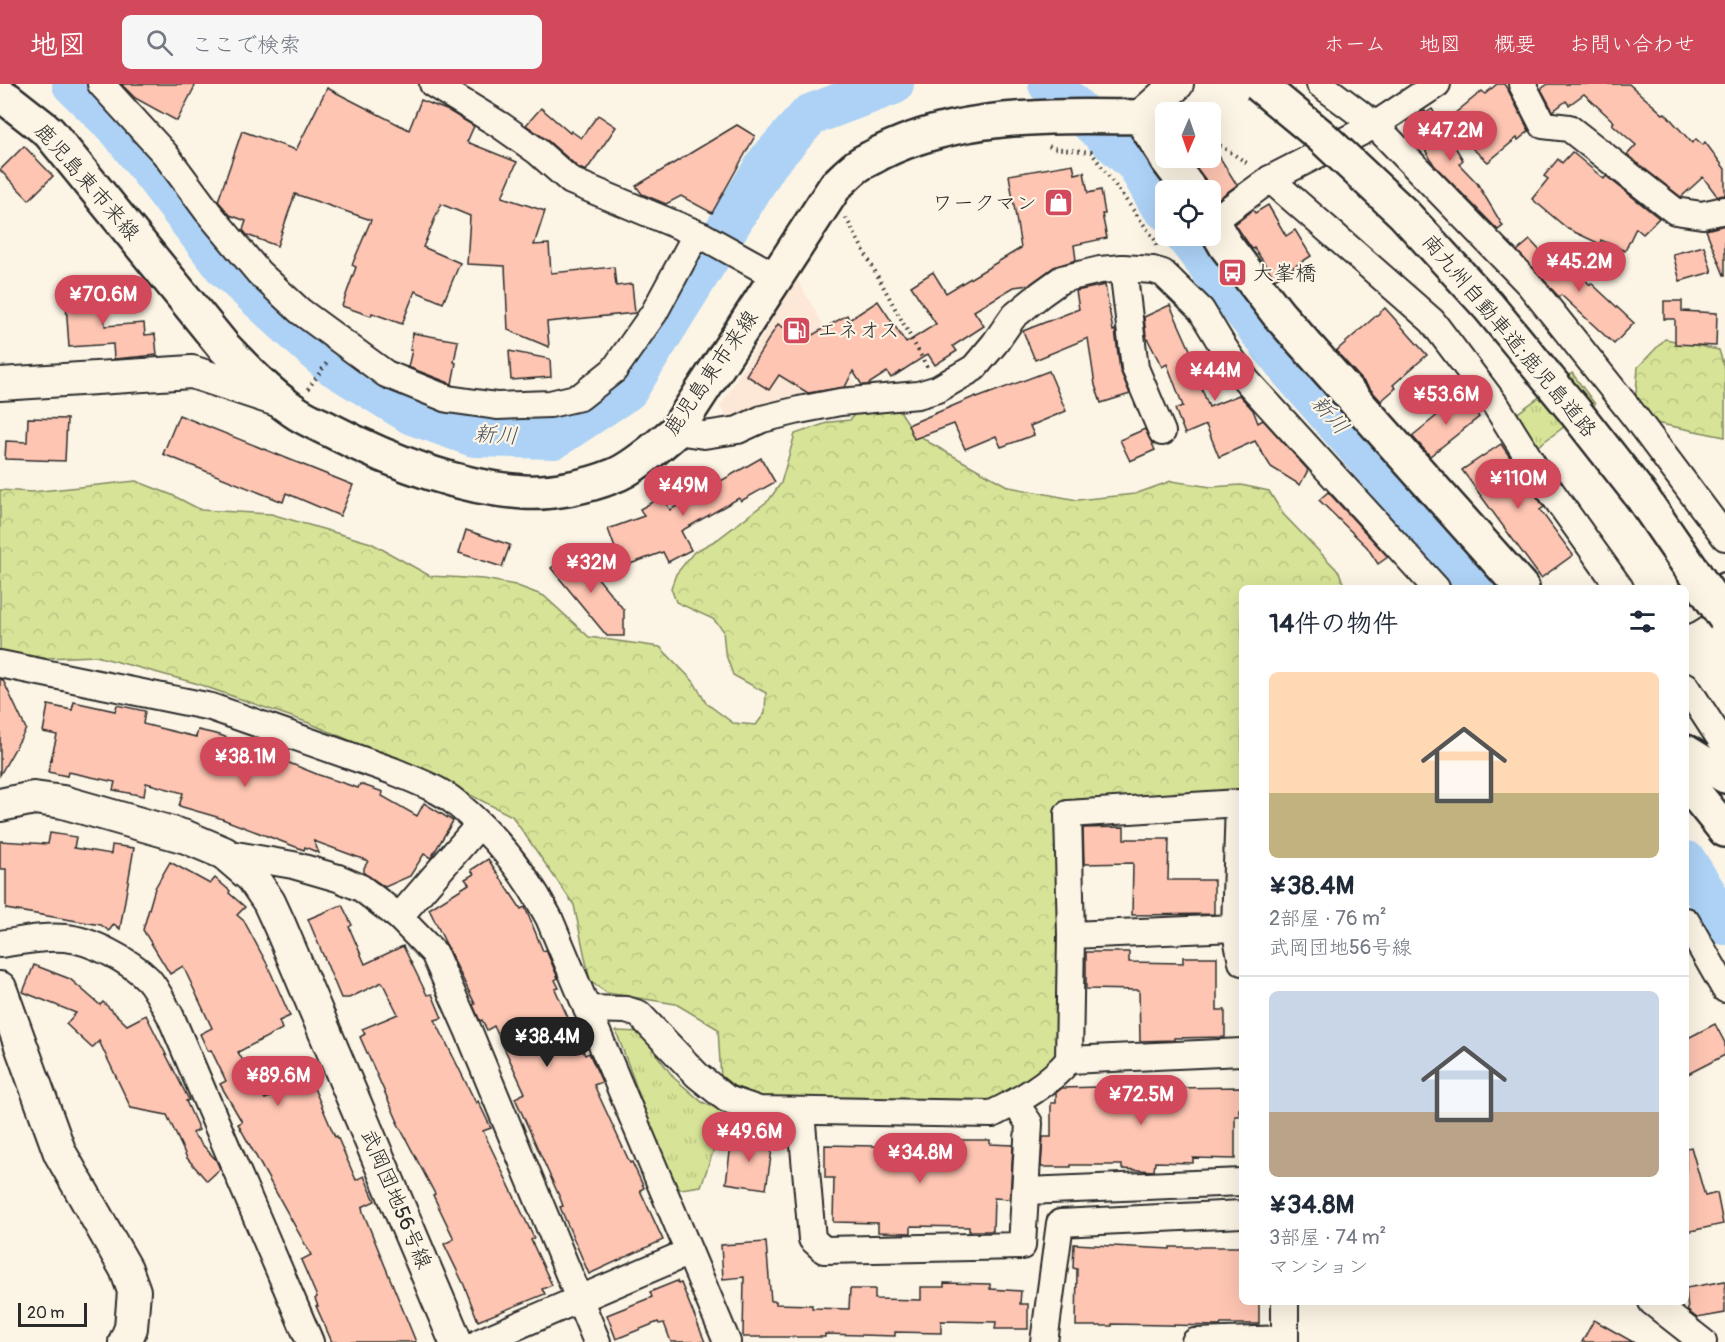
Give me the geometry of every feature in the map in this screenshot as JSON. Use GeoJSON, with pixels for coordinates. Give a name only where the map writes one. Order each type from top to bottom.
{"type":"FeatureCollection","features":[{"type":"Feature","properties":{"kind":"main road","name":"南九州自動車道;鹿児島道路"},"geometry":{"type":"LineString","coordinates":[[1258,84],[1321,136],[1404,214],[1489,307],[1642,497],[1725,618]]}},
{"type":"Feature","properties":{"kind":"main road","name":"鹿児島東市来線"},"geometry":{"type":"LineString","coordinates":[[0,95],[49,132],[224,347],[254,379],[296,413],[372,452],[484,487],[526,493],[568,489],[615,476],[651,452],[676,431],[836,185],[860,164],[903,142],[949,127],[1006,120],[1039,130],[1105,117],[1140,117]]}},
{"type":"Feature","properties":{"kind":"main road"},"geometry":{"type":"LineString","coordinates":[[1140,117],[1155,140]]}},
{"type":"Feature","properties":{"kind":"main road"},"geometry":{"type":"LineString","coordinates":[[1221,237],[1279,315],[1519,585]]}},
{"type":"Feature","properties":{"kind":"main road"},"geometry":{"type":"LineString","coordinates":[[1642,497],[1725,594]]}},
{"type":"Feature","properties":{"kind":"main road"},"geometry":{"type":"LineString","coordinates":[[1689,754],[1725,776]]}},
{"type":"Feature","properties":{"kind":"main road"},"geometry":{"type":"LineString","coordinates":[[1689,786],[1725,830]]}},
{"type":"Feature","properties":{"kind":"street"},"geometry":{"type":"LineString","coordinates":[[101,84],[165,154],[208,212],[259,273],[300,311],[386,374],[448,399],[498,406],[550,404],[580,398],[614,370],[654,314],[700,236]]}},
{"type":"Feature","properties":{"kind":"street"},"geometry":{"type":"LineString","coordinates":[[433,84],[500,125],[537,151],[571,182],[700,236],[775,276]]}},
{"type":"Feature","properties":{"kind":"street"},"geometry":{"type":"LineString","coordinates":[[1140,117],[1177,84]]}},
{"type":"Feature","properties":{"kind":"street"},"geometry":{"type":"LineString","coordinates":[[1320,84],[1375,125],[1529,284],[1635,417],[1725,537]]}},
{"type":"Feature","properties":{"kind":"street"},"geometry":{"type":"LineString","coordinates":[[1221,214],[1270,179],[1375,125],[1437,84]]}},
{"type":"Feature","properties":{"kind":"street"},"geometry":{"type":"LineString","coordinates":[[1522,84],[1543,125],[1569,128],[1675,211],[1702,215],[1725,210]]}},
{"type":"Feature","properties":{"kind":"street"},"geometry":{"type":"LineString","coordinates":[[1270,179],[1432,321],[1497,407],[1540,476],[1618,585]]}},
{"type":"Feature","properties":{"kind":"street"},"geometry":{"type":"LineString","coordinates":[[1122,268],[1135,368],[1162,432]]}},
{"type":"Feature","properties":{"kind":"street"},"geometry":{"type":"LineString","coordinates":[[676,431],[704,435],[738,430],[762,418],[798,410],[840,402],[918,395],[938,389],[974,368],[1013,317],[1062,279],[1100,270],[1122,268],[1153,270],[1163,273],[1201,310],[1246,380],[1433,585]]}},
{"type":"Feature","properties":{"kind":"street"},"geometry":{"type":"LineString","coordinates":[[0,384],[192,372],[280,400]]}},
{"type":"Feature","properties":{"kind":"street"},"geometry":{"type":"LineString","coordinates":[[1689,608],[1725,586]]}},
{"type":"Feature","properties":{"kind":"street"},"geometry":{"type":"LineString","coordinates":[[0,664],[211,707],[254,721],[423,783],[454,802],[479,825],[513,859],[536,892],[549,918],[727,1342]]}},
{"type":"Feature","properties":{"kind":"street"},"geometry":{"type":"LineString","coordinates":[[1689,691],[1725,746]]}},
{"type":"Feature","properties":{"kind":"street","name":"武岡団地56号線"},"geometry":{"type":"LineString","coordinates":[[0,805],[34,798],[63,802],[186,837],[224,853],[252,877],[273,910],[456,1342]]}},
{"type":"Feature","properties":{"kind":"street"},"geometry":{"type":"LineString","coordinates":[[587,1009],[626,1010],[639,1014],[697,1075],[728,1099],[759,1110],[992,1114],[1015,1103],[1059,1072],[1069,1060],[1071,935],[1068,814],[1239,803],[1235,928],[1239,947]]}},
{"type":"Feature","properties":{"kind":"street"},"geometry":{"type":"LineString","coordinates":[[399,917],[479,825]]}},
{"type":"Feature","properties":{"kind":"street"},"geometry":{"type":"LineString","coordinates":[[224,853],[293,865],[338,878],[360,888],[399,917],[434,953],[597,1342]]}},
{"type":"Feature","properties":{"kind":"street"},"geometry":{"type":"LineString","coordinates":[[1689,926],[1725,989]]}},
{"type":"Feature","properties":{"kind":"street"},"geometry":{"type":"LineString","coordinates":[[1071,935],[1235,928]]}},
{"type":"Feature","properties":{"kind":"street"},"geometry":{"type":"LineString","coordinates":[[0,944],[39,938],[68,938],[130,962],[149,981],[170,1015],[310,1342]]}},
{"type":"Feature","properties":{"kind":"street"},"geometry":{"type":"LineString","coordinates":[[0,988],[60,1153],[126,1269],[134,1291],[131,1328],[125,1342]]}},
{"type":"Feature","properties":{"kind":"street"},"geometry":{"type":"LineString","coordinates":[[1069,1060],[1239,1052]]}},
{"type":"Feature","properties":{"kind":"street"},"geometry":{"type":"LineString","coordinates":[[801,1112],[812,1239],[824,1250],[1022,1246],[1027,1191],[1029,1123],[1015,1103]]}},
{"type":"Feature","properties":{"kind":"street"},"geometry":{"type":"LineString","coordinates":[[1027,1191],[1239,1182]]}},
{"type":"Feature","properties":{"kind":"street"},"geometry":{"type":"LineString","coordinates":[[1044,1342],[1060,1223],[1239,1214]]}},
{"type":"Feature","properties":{"kind":"street"},"geometry":{"type":"LineString","coordinates":[[480,1342],[689,1251]]}},
{"type":"Feature","properties":{"kind":"street"},"geometry":{"type":"LineString","coordinates":[[1195,1342],[1285,1341],[1285,1305]]}},
{"type":"Feature","properties":{"kind":"street"},"geometry":{"type":"LineString","coordinates":[[1656,1305],[1703,1342]]}},
{"type":"Feature","properties":{"kind":"path"},"geometry":{"type":"LineString","coordinates":[[1039,130],[1052,148],[1091,152],[1155,240],[1163,273]]}},
{"type":"Feature","properties":{"kind":"path"},"geometry":{"type":"LineString","coordinates":[[1221,146],[1270,179]]}},
{"type":"Feature","properties":{"kind":"path"},"geometry":{"type":"LineString","coordinates":[[845,217],[938,389]]}},
{"type":"Feature","properties":{"kind":"path"},"geometry":{"type":"LineString","coordinates":[[310,387],[343,341]]}},
{"type":"Feature","properties":{"kind":"shaded area","name":"エネオス"},"geometry":{"type":"Polygon","coordinates":[[[797,279],[855,381],[853,389],[847,396],[786,399],[727,417],[720,407],[797,279]]]}},
{"type":"Feature","properties":{"kind":"green space"},"geometry":{"type":"Polygon","coordinates":[[[1665,339],[1719,350],[1725,369],[1725,437],[1646,421],[1635,405],[1638,367],[1665,339]]]}},
{"type":"Feature","properties":{"kind":"green space"},"geometry":{"type":"Polygon","coordinates":[[[1572,373],[1595,404],[1538,446],[1515,415],[1572,373]]]}},
{"type":"Feature","properties":{"kind":"green space"},"geometry":{"type":"Polygon","coordinates":[[[859,408],[900,411],[912,429],[930,443],[1009,487],[1077,500],[1135,494],[1171,481],[1211,487],[1241,485],[1269,491],[1283,514],[1339,572],[1344,585],[1239,585],[1239,794],[1063,800],[1055,810],[1061,979],[1059,1054],[1042,1071],[991,1104],[757,1099],[721,1079],[718,1029],[676,1004],[607,993],[590,981],[574,905],[512,816],[431,775],[309,723],[195,683],[96,656],[20,659],[0,654],[0,490],[32,492],[136,481],[172,495],[201,510],[271,514],[371,543],[430,576],[484,579],[515,585],[544,596],[589,637],[660,647],[694,682],[706,703],[733,723],[756,725],[765,713],[766,693],[733,675],[725,652],[723,630],[713,619],[676,602],[671,588],[676,574],[694,552],[718,539],[769,500],[781,483],[795,434],[830,422],[850,420],[859,408]]]}},
{"type":"Feature","properties":{"kind":"green space"},"geometry":{"type":"Polygon","coordinates":[[[616,1031],[640,1032],[674,1078],[702,1102],[727,1113],[701,1186],[674,1190],[616,1031]]]}},
{"type":"Feature","properties":{"kind":"building"},"geometry":{"type":"Polygon","coordinates":[[[121,84],[196,84],[177,121],[135,98],[121,84]]]}},
{"type":"Feature","properties":{"kind":"building"},"geometry":{"type":"Polygon","coordinates":[[[1497,84],[1504,84],[1529,131],[1488,162],[1443,123],[1482,91],[1485,94],[1497,84]]]}},
{"type":"Feature","properties":{"kind":"building"},"geometry":{"type":"Polygon","coordinates":[[[1548,84],[1629,84],[1663,114],[1665,113],[1692,143],[1696,139],[1703,145],[1705,142],[1725,169],[1725,195],[1717,196],[1703,177],[1681,197],[1627,155],[1636,145],[1612,124],[1614,122],[1584,94],[1569,105],[1566,101],[1553,111],[1541,89],[1548,84]]]}},
{"type":"Feature","properties":{"kind":"building"},"geometry":{"type":"Polygon","coordinates":[[[327,88],[409,130],[421,100],[449,111],[474,126],[467,142],[517,162],[502,197],[545,211],[534,245],[549,244],[551,273],[614,267],[616,286],[632,284],[635,313],[547,322],[549,347],[508,330],[505,266],[467,264],[470,216],[441,204],[423,247],[460,263],[443,303],[415,291],[402,324],[372,313],[371,316],[342,306],[356,267],[352,265],[371,220],[295,194],[277,246],[247,235],[243,230],[246,221],[230,215],[218,201],[242,131],[296,150],[327,88]]]}},
{"type":"Feature","properties":{"kind":"building"},"geometry":{"type":"Polygon","coordinates":[[[541,108],[570,133],[571,131],[581,138],[598,115],[616,127],[586,171],[579,168],[526,125],[541,108]]]}},
{"type":"Feature","properties":{"kind":"building"},"geometry":{"type":"Polygon","coordinates":[[[1432,109],[1463,160],[1459,164],[1477,183],[1503,226],[1498,230],[1434,165],[1408,121],[1432,109]]]}},
{"type":"Feature","properties":{"kind":"building"},"geometry":{"type":"Polygon","coordinates":[[[737,125],[755,136],[712,213],[681,196],[666,204],[642,194],[636,186],[737,125]]]}},
{"type":"Feature","properties":{"kind":"building"},"geometry":{"type":"Polygon","coordinates":[[[24,146],[53,176],[29,200],[0,170],[24,146]]]}},
{"type":"Feature","properties":{"kind":"building"},"geometry":{"type":"Polygon","coordinates":[[[1572,152],[1604,179],[1606,176],[1659,218],[1643,234],[1636,228],[1625,251],[1601,240],[1600,244],[1568,229],[1532,199],[1548,179],[1544,176],[1558,159],[1562,163],[1572,152]]]}},
{"type":"Feature","properties":{"kind":"building"},"geometry":{"type":"Polygon","coordinates":[[[1221,159],[1237,185],[1221,197],[1221,180],[1205,179],[1197,168],[1221,168],[1221,159]]]}},
{"type":"Feature","properties":{"kind":"building"},"geometry":{"type":"Polygon","coordinates":[[[1073,164],[1075,174],[1084,172],[1088,193],[1101,190],[1105,214],[1102,214],[1107,238],[1074,245],[1076,260],[1054,267],[1029,285],[1014,287],[974,311],[984,326],[953,346],[957,351],[935,365],[928,354],[891,378],[887,372],[867,385],[862,385],[853,371],[845,387],[808,393],[779,375],[769,390],[746,375],[778,324],[804,340],[847,315],[849,320],[878,301],[906,343],[936,324],[911,286],[933,272],[946,293],[1021,248],[1009,175],[1073,164]]]}},
{"type":"Feature","properties":{"kind":"building"},"geometry":{"type":"Polygon","coordinates":[[[1268,205],[1286,236],[1295,230],[1311,256],[1275,279],[1235,224],[1253,210],[1255,213],[1268,205]]]}},
{"type":"Feature","properties":{"kind":"building"},"geometry":{"type":"Polygon","coordinates":[[[1725,225],[1725,275],[1724,275],[1706,230],[1725,225]]]}},
{"type":"Feature","properties":{"kind":"building"},"geometry":{"type":"Polygon","coordinates":[[[1530,240],[1556,268],[1566,259],[1590,285],[1591,283],[1634,323],[1614,344],[1561,295],[1559,297],[1517,251],[1530,240]]]}},
{"type":"Feature","properties":{"kind":"building"},"geometry":{"type":"Polygon","coordinates":[[[1704,246],[1712,272],[1680,281],[1673,254],[1704,246]]]}},
{"type":"Feature","properties":{"kind":"building"},"geometry":{"type":"Polygon","coordinates":[[[1105,285],[1113,331],[1115,330],[1120,370],[1130,394],[1101,403],[1095,385],[1088,338],[1035,360],[1023,331],[1079,309],[1076,291],[1105,285]]]}},
{"type":"Feature","properties":{"kind":"building"},"geometry":{"type":"Polygon","coordinates":[[[102,286],[105,326],[144,323],[145,335],[155,334],[157,355],[114,359],[113,344],[69,347],[65,289],[102,286]]]}},
{"type":"Feature","properties":{"kind":"building"},"geometry":{"type":"Polygon","coordinates":[[[1664,301],[1682,301],[1682,311],[1717,313],[1716,346],[1675,344],[1675,319],[1664,319],[1664,301]]]}},
{"type":"Feature","properties":{"kind":"building"},"geometry":{"type":"Polygon","coordinates":[[[1170,305],[1191,352],[1188,354],[1209,407],[1239,395],[1253,410],[1258,423],[1263,420],[1308,470],[1300,485],[1271,467],[1255,441],[1219,457],[1206,425],[1185,434],[1175,409],[1183,406],[1167,364],[1162,367],[1146,336],[1144,317],[1170,305]]]}},
{"type":"Feature","properties":{"kind":"building"},"geometry":{"type":"Polygon","coordinates":[[[1385,308],[1427,355],[1393,385],[1396,388],[1381,401],[1336,351],[1385,308]]]}},
{"type":"Feature","properties":{"kind":"building"},"geometry":{"type":"Polygon","coordinates":[[[413,333],[458,341],[452,384],[408,367],[413,333]]]}},
{"type":"Feature","properties":{"kind":"building"},"geometry":{"type":"Polygon","coordinates":[[[509,351],[550,359],[551,377],[511,380],[509,351]]]}},
{"type":"Feature","properties":{"kind":"building"},"geometry":{"type":"Polygon","coordinates":[[[1049,371],[1066,411],[1030,426],[1034,435],[1001,447],[996,436],[965,449],[954,424],[914,439],[908,425],[976,396],[977,398],[1049,371]]]}},
{"type":"Feature","properties":{"kind":"building"},"geometry":{"type":"Polygon","coordinates":[[[1462,395],[1479,417],[1430,456],[1412,436],[1462,395]]]}},
{"type":"Feature","properties":{"kind":"building"},"geometry":{"type":"Polygon","coordinates":[[[179,415],[353,485],[340,516],[286,493],[283,502],[163,454],[179,415]]]}},
{"type":"Feature","properties":{"kind":"building"},"geometry":{"type":"Polygon","coordinates":[[[28,418],[67,419],[65,461],[5,459],[6,441],[27,442],[28,418]]]}},
{"type":"Feature","properties":{"kind":"building"},"geometry":{"type":"Polygon","coordinates":[[[1145,429],[1155,450],[1130,461],[1120,440],[1145,429]]]}},
{"type":"Feature","properties":{"kind":"building"},"geometry":{"type":"Polygon","coordinates":[[[1501,444],[1544,507],[1540,510],[1573,555],[1541,578],[1462,470],[1501,444]]]}},
{"type":"Feature","properties":{"kind":"building"},"geometry":{"type":"Polygon","coordinates":[[[761,458],[775,482],[741,501],[739,498],[681,531],[691,550],[668,562],[663,552],[622,567],[608,529],[644,516],[640,509],[663,496],[670,510],[761,458]]]}},
{"type":"Feature","properties":{"kind":"building"},"geometry":{"type":"Polygon","coordinates":[[[1328,492],[1388,557],[1378,564],[1367,547],[1319,500],[1328,492]]]}},
{"type":"Feature","properties":{"kind":"building"},"geometry":{"type":"Polygon","coordinates":[[[466,530],[510,545],[502,567],[459,553],[466,530]]]}},
{"type":"Feature","properties":{"kind":"building"},"geometry":{"type":"Polygon","coordinates":[[[574,549],[624,610],[624,636],[607,636],[551,568],[574,549]]]}},
{"type":"Feature","properties":{"kind":"building"},"geometry":{"type":"Polygon","coordinates":[[[0,679],[3,680],[26,729],[0,775],[0,679]]]}},
{"type":"Feature","properties":{"kind":"building"},"geometry":{"type":"Polygon","coordinates":[[[74,702],[115,711],[117,705],[145,711],[143,724],[196,737],[198,730],[220,735],[319,775],[358,788],[360,784],[383,792],[382,796],[417,816],[424,803],[453,821],[431,858],[424,854],[410,876],[385,887],[364,873],[368,861],[314,841],[319,853],[305,847],[304,850],[217,817],[179,806],[183,793],[146,783],[144,796],[113,790],[115,782],[68,772],[67,776],[48,772],[57,735],[43,732],[48,705],[72,710],[74,702]]]}},
{"type":"Feature","properties":{"kind":"building"},"geometry":{"type":"Polygon","coordinates":[[[1124,827],[1124,839],[1169,839],[1168,880],[1214,880],[1214,914],[1132,915],[1133,863],[1084,864],[1083,828],[1124,827]]]}},
{"type":"Feature","properties":{"kind":"building"},"geometry":{"type":"Polygon","coordinates":[[[50,833],[76,837],[74,848],[111,854],[112,845],[134,848],[120,929],[114,924],[109,931],[101,925],[6,909],[6,869],[0,869],[0,841],[48,844],[50,833]]]}},
{"type":"Feature","properties":{"kind":"building"},"geometry":{"type":"Polygon","coordinates":[[[488,859],[521,909],[525,907],[543,951],[546,950],[558,978],[555,980],[559,988],[555,989],[585,1055],[589,1053],[602,1082],[594,1085],[644,1188],[640,1190],[663,1240],[589,1274],[560,1207],[563,1206],[560,1198],[515,1098],[525,1093],[494,1026],[487,1030],[482,1020],[480,1021],[473,1005],[475,1004],[429,909],[469,884],[465,879],[474,874],[471,870],[488,859]]]}},
{"type":"Feature","properties":{"kind":"building"},"geometry":{"type":"Polygon","coordinates":[[[170,862],[210,884],[215,878],[245,907],[237,915],[244,921],[267,964],[290,1016],[279,1021],[282,1029],[238,1052],[265,1099],[311,1081],[356,1180],[364,1176],[375,1201],[362,1207],[363,1212],[416,1342],[332,1342],[316,1306],[318,1306],[315,1299],[317,1297],[301,1260],[311,1255],[238,1124],[242,1122],[220,1084],[226,1081],[211,1050],[208,1051],[200,1034],[212,1028],[183,966],[170,974],[143,930],[155,888],[170,862]]]}},
{"type":"Feature","properties":{"kind":"building"},"geometry":{"type":"Polygon","coordinates":[[[342,905],[352,925],[349,927],[365,964],[403,946],[427,995],[432,994],[442,1018],[435,1020],[476,1103],[478,1101],[491,1128],[483,1131],[534,1238],[531,1240],[552,1285],[542,1289],[545,1294],[478,1321],[444,1244],[454,1239],[433,1195],[435,1194],[397,1122],[360,1037],[365,1034],[362,1029],[398,1014],[382,982],[349,998],[341,998],[308,919],[342,905]]]}},
{"type":"Feature","properties":{"kind":"building"},"geometry":{"type":"Polygon","coordinates":[[[1086,952],[1129,952],[1129,962],[1183,963],[1183,957],[1217,957],[1217,1010],[1225,1010],[1225,1037],[1140,1041],[1139,990],[1086,989],[1086,952]]]}},
{"type":"Feature","properties":{"kind":"building"},"geometry":{"type":"Polygon","coordinates":[[[34,965],[70,979],[100,1005],[103,1002],[127,1025],[146,1015],[189,1100],[186,1101],[199,1130],[192,1133],[216,1160],[220,1169],[207,1181],[187,1158],[167,1115],[131,1108],[99,1041],[92,1048],[66,1024],[76,1013],[23,992],[34,965]]]}},
{"type":"Feature","properties":{"kind":"building"},"geometry":{"type":"Polygon","coordinates":[[[1715,1024],[1725,1043],[1725,1055],[1689,1073],[1689,1037],[1715,1024]]]}},
{"type":"Feature","properties":{"kind":"building"},"geometry":{"type":"Polygon","coordinates":[[[1135,1083],[1172,1083],[1172,1088],[1239,1087],[1239,1116],[1235,1116],[1235,1159],[1193,1158],[1193,1163],[1155,1162],[1154,1171],[1122,1169],[1122,1165],[1041,1167],[1043,1137],[1051,1137],[1051,1103],[1056,1103],[1056,1093],[1062,1088],[1135,1086],[1135,1083]]]}},
{"type":"Feature","properties":{"kind":"building"},"geometry":{"type":"Polygon","coordinates":[[[732,1137],[773,1143],[766,1189],[726,1183],[732,1137]]]}},
{"type":"Feature","properties":{"kind":"building"},"geometry":{"type":"Polygon","coordinates":[[[925,1140],[990,1140],[990,1144],[1013,1145],[1010,1199],[994,1198],[993,1231],[969,1231],[969,1227],[911,1226],[911,1233],[878,1232],[878,1223],[833,1222],[834,1178],[825,1178],[825,1145],[925,1147],[925,1140]]]}},
{"type":"Feature","properties":{"kind":"building"},"geometry":{"type":"Polygon","coordinates":[[[1689,1147],[1691,1147],[1705,1196],[1717,1193],[1723,1224],[1689,1231],[1689,1147]]]}},
{"type":"Feature","properties":{"kind":"building"},"geometry":{"type":"Polygon","coordinates":[[[766,1242],[771,1301],[776,1301],[776,1304],[849,1309],[850,1289],[875,1289],[875,1299],[921,1300],[921,1287],[944,1287],[944,1283],[990,1284],[990,1289],[1021,1291],[1020,1304],[1028,1304],[1028,1329],[995,1329],[996,1322],[941,1321],[941,1333],[895,1332],[895,1336],[825,1334],[825,1337],[743,1337],[744,1277],[723,1279],[721,1245],[766,1242]]]}},
{"type":"Feature","properties":{"kind":"building"},"geometry":{"type":"Polygon","coordinates":[[[1074,1244],[1170,1249],[1170,1247],[1239,1247],[1239,1305],[1259,1305],[1259,1324],[1076,1326],[1077,1269],[1073,1268],[1074,1244]]]}},
{"type":"Feature","properties":{"kind":"building"},"geometry":{"type":"Polygon","coordinates":[[[677,1281],[678,1284],[681,1283],[705,1342],[671,1342],[664,1323],[659,1324],[658,1322],[616,1339],[607,1315],[652,1297],[650,1292],[677,1281]]]}},
{"type":"Feature","properties":{"kind":"building"},"geometry":{"type":"Polygon","coordinates":[[[1725,1281],[1725,1313],[1697,1318],[1688,1311],[1689,1287],[1725,1281]]]}},
{"type":"Feature","properties":{"kind":"building"},"geometry":{"type":"Polygon","coordinates":[[[1594,1320],[1633,1342],[1582,1342],[1594,1320]]]}},
{"type":"Feature","properties":{"kind":"waterway","name":"新川"},"geometry":{"type":"LineString","coordinates":[[73,84],[120,130],[226,268],[331,364],[412,414],[474,436],[554,438],[627,390],[768,162],[810,115],[893,84]]}},
{"type":"Feature","properties":{"kind":"waterway","name":"新川"},"geometry":{"type":"LineString","coordinates":[[1049,84],[1137,164],[1155,196]]}},
{"type":"Feature","properties":{"kind":"waterway","name":"新川"},"geometry":{"type":"LineString","coordinates":[[1194,246],[1293,373],[1477,585]]}},
{"type":"Feature","properties":{"kind":"waterway","name":"新川"},"geometry":{"type":"LineString","coordinates":[[1689,867],[1725,924]]}},
{"type":"Feature","properties":{"kind":"place","name":"ワークマン"},"geometry":{"type":"Point","coordinates":[1058,203]}},
{"type":"Feature","properties":{"kind":"place","name":"大峯橋"},"geometry":{"type":"Point","coordinates":[1232,273]}},
{"type":"Feature","properties":{"kind":"place","name":"エネオス"},"geometry":{"type":"Point","coordinates":[796,330]}}]}
